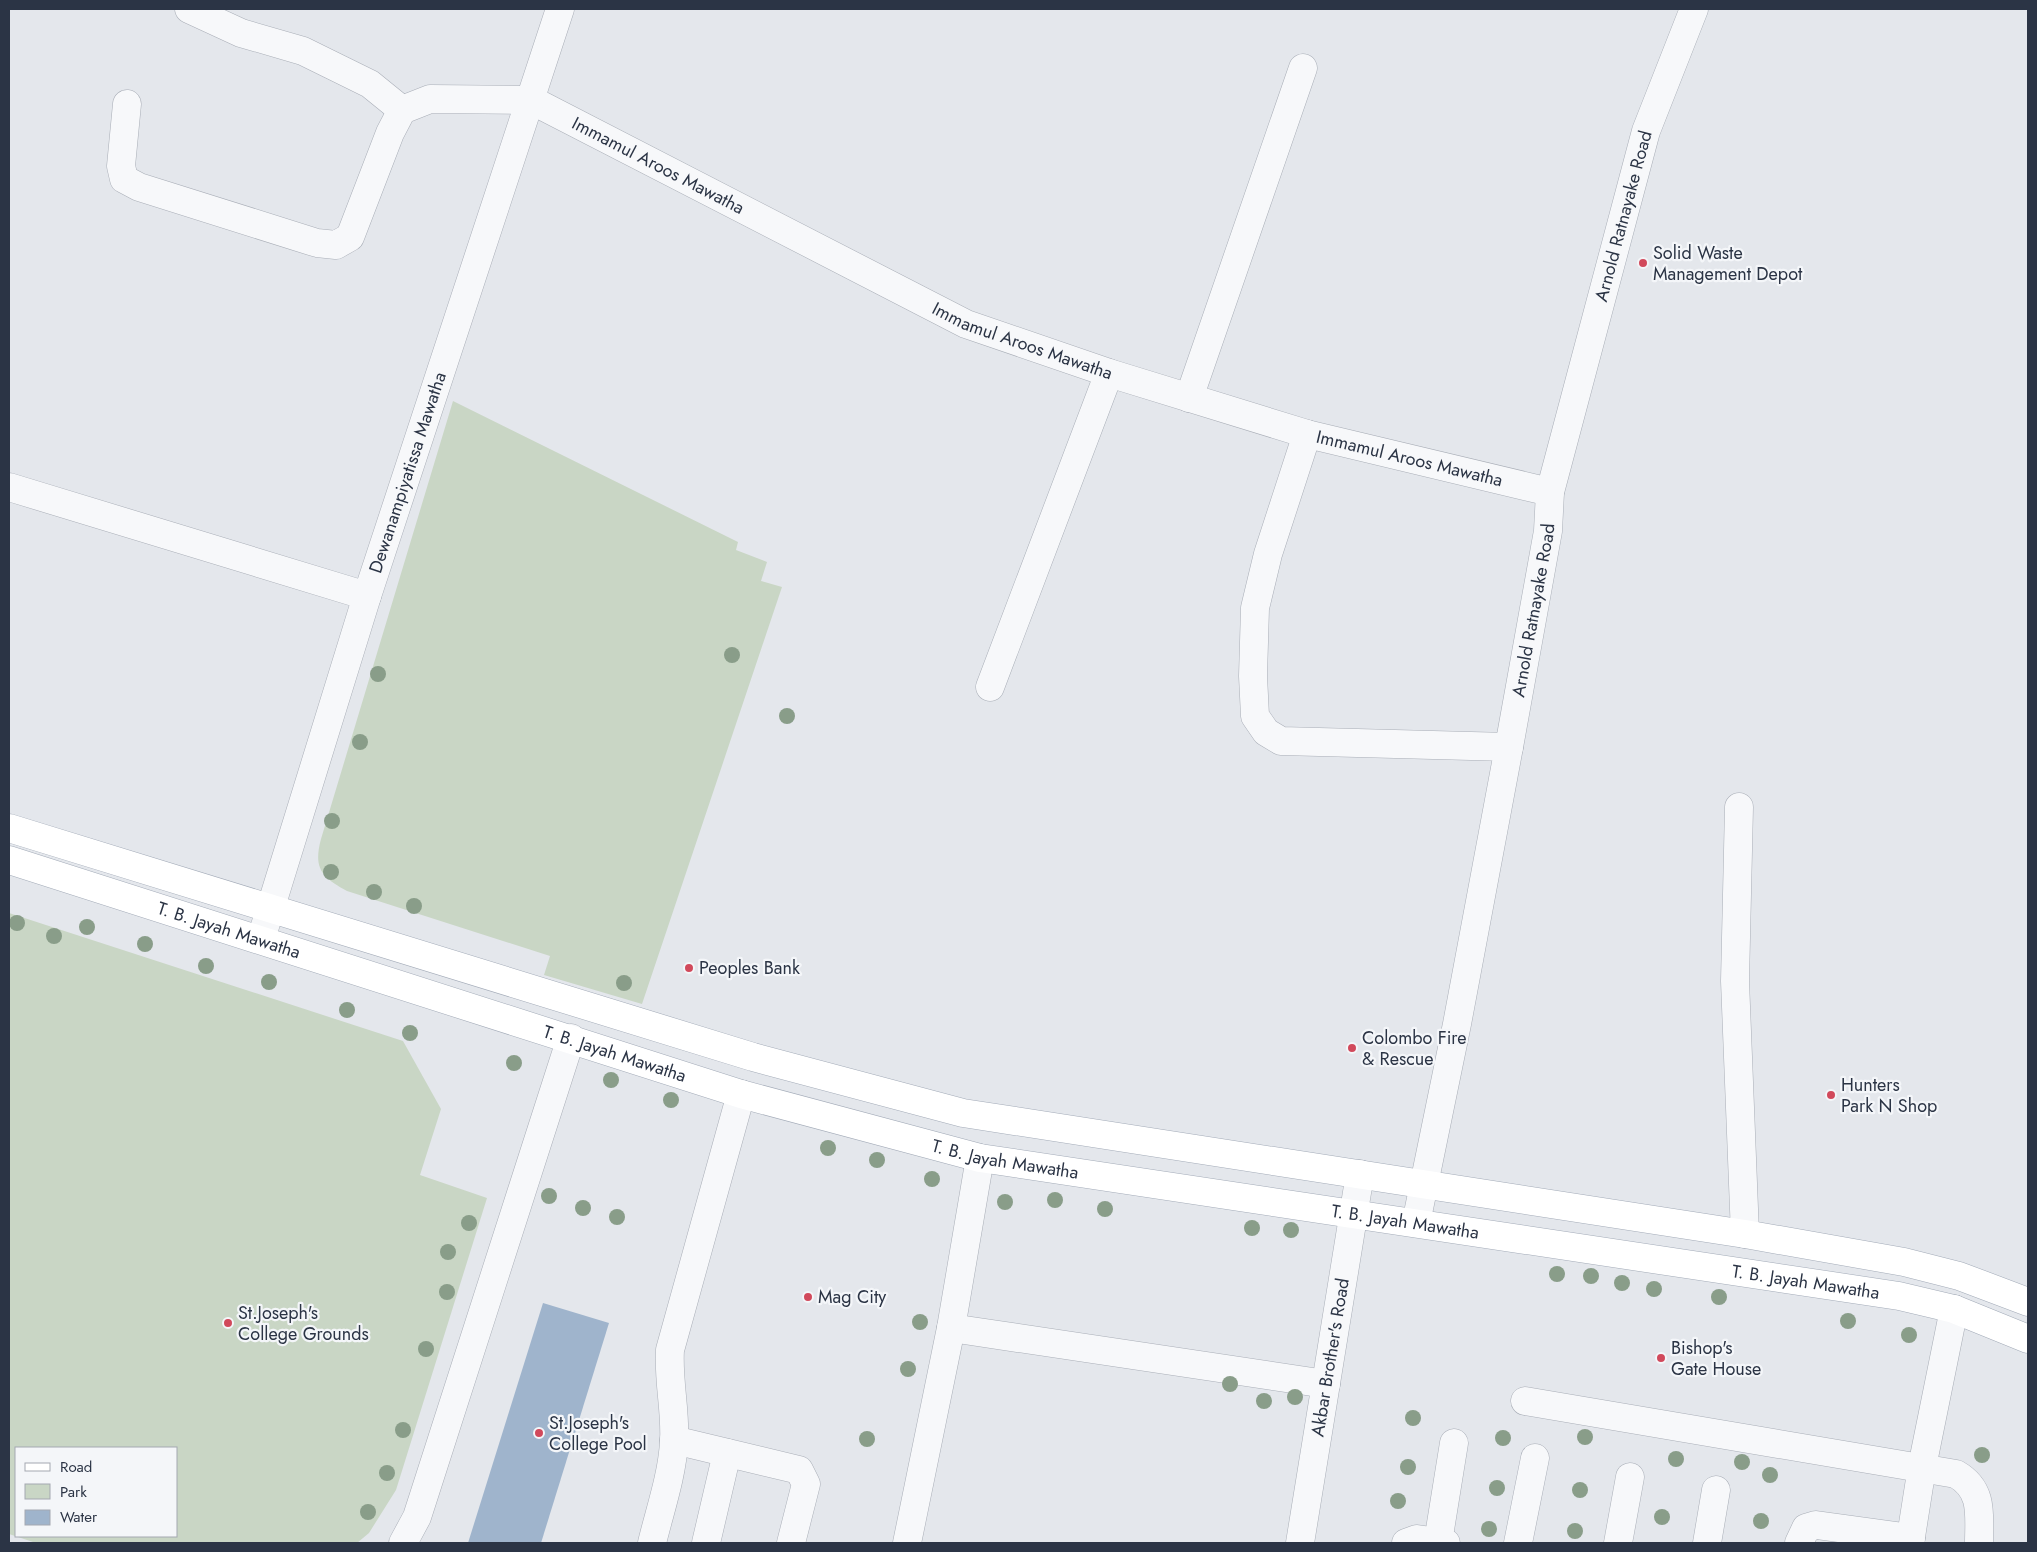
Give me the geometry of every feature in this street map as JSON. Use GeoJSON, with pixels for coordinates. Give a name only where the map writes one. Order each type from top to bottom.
{"type":"FeatureCollection","features":[{"type":"Feature","properties":{"kind":"main road","name":"T. B. Jayah Mawatha"},"geometry":{"type":"LineString","coordinates":[[9,828],[753,1058],[963,1113],[1745,1234],[1904,1262],[1959,1276],[2028,1302]]}},
{"type":"Feature","properties":{"kind":"main road","name":"T. B. Jayah Mawatha"},"geometry":{"type":"LineString","coordinates":[[9,860],[571,1038],[741,1094],[980,1158],[1838,1285],[1899,1296],[1954,1309],[2028,1339]]}},
{"type":"Feature","properties":{"kind":"street"},"geometry":{"type":"LineString","coordinates":[[189,9],[241,33],[311,56],[370,84],[402,110]]}},
{"type":"Feature","properties":{"kind":"street","name":"Dewanampiyatissa Mawatha"},"geometry":{"type":"LineString","coordinates":[[261,939],[368,596],[560,9]]}},
{"type":"Feature","properties":{"kind":"street","name":"Arnold Ratnayake Road"},"geometry":{"type":"LineString","coordinates":[[1416,1223],[1510,747],[1548,531],[1550,492],[1646,131],[1694,9]]}},
{"type":"Feature","properties":{"kind":"street"},"geometry":{"type":"LineString","coordinates":[[1189,398],[1304,68]]}},
{"type":"Feature","properties":{"kind":"street"},"geometry":{"type":"LineString","coordinates":[[127,104],[121,166],[124,179],[138,187],[307,240],[336,245],[350,237],[390,133],[402,110],[430,99],[531,100]]}},
{"type":"Feature","properties":{"kind":"street","name":"Immamul Aroos Mawatha"},"geometry":{"type":"LineString","coordinates":[[531,100],[966,324],[1109,373],[1307,434],[1550,492]]}},
{"type":"Feature","properties":{"kind":"street"},"geometry":{"type":"LineString","coordinates":[[990,687],[1109,373]]}},
{"type":"Feature","properties":{"kind":"street"},"geometry":{"type":"LineString","coordinates":[[1307,434],[1268,554],[1256,608],[1253,676],[1255,716],[1266,732],[1281,741],[1510,747]]}},
{"type":"Feature","properties":{"kind":"street"},"geometry":{"type":"LineString","coordinates":[[9,486],[368,596]]}},
{"type":"Feature","properties":{"kind":"street"},"geometry":{"type":"LineString","coordinates":[[1739,807],[1735,981],[1745,1234]]}},
{"type":"Feature","properties":{"kind":"street"},"geometry":{"type":"LineString","coordinates":[[402,1543],[417,1517],[571,1038]]}},
{"type":"Feature","properties":{"kind":"street"},"geometry":{"type":"LineString","coordinates":[[652,1543],[671,1465],[674,1440],[669,1371],[670,1350],[741,1094]]}},
{"type":"Feature","properties":{"kind":"street"},"geometry":{"type":"LineString","coordinates":[[907,1543],[951,1328],[980,1158]]}},
{"type":"Feature","properties":{"kind":"street","name":"Akbar Brother's Road"},"geometry":{"type":"LineString","coordinates":[[1300,1543],[1360,1174]]}},
{"type":"Feature","properties":{"kind":"street"},"geometry":{"type":"LineString","coordinates":[[1799,1543],[1806,1528],[1816,1525],[1911,1541],[1922,1467],[1954,1309]]}},
{"type":"Feature","properties":{"kind":"street"},"geometry":{"type":"LineString","coordinates":[[951,1328],[1326,1384]]}},
{"type":"Feature","properties":{"kind":"street"},"geometry":{"type":"LineString","coordinates":[[1526,1401],[1956,1474],[1968,1481],[1976,1493],[1979,1508],[1979,1543]]}},
{"type":"Feature","properties":{"kind":"street"},"geometry":{"type":"LineString","coordinates":[[674,1440],[799,1470],[804,1476],[806,1484],[791,1543]]}},
{"type":"Feature","properties":{"kind":"street"},"geometry":{"type":"LineString","coordinates":[[1406,1543],[1417,1539],[1442,1543],[1454,1443]]}},
{"type":"Feature","properties":{"kind":"street"},"geometry":{"type":"LineString","coordinates":[[706,1543],[727,1453]]}},
{"type":"Feature","properties":{"kind":"street"},"geometry":{"type":"LineString","coordinates":[[1518,1543],[1535,1458]]}},
{"type":"Feature","properties":{"kind":"street"},"geometry":{"type":"LineString","coordinates":[[1618,1543],[1630,1478]]}},
{"type":"Feature","properties":{"kind":"street"},"geometry":{"type":"LineString","coordinates":[[1707,1543],[1716,1490]]}},
{"type":"Feature","properties":{"kind":"green space"},"geometry":{"type":"Polygon","coordinates":[[[453,401],[738,542],[736,550],[767,562],[761,581],[782,587],[642,1004],[544,975],[550,956],[347,891],[331,881],[319,865],[318,858],[321,839],[453,401]]]}},
{"type":"Feature","properties":{"kind":"green space","name":"St.Joseph's College Grounds"},"geometry":{"type":"Polygon","coordinates":[[[9,913],[403,1041],[441,1109],[420,1175],[487,1198],[396,1490],[369,1533],[357,1543],[36,1543],[18,1537],[178,1537],[178,1447],[15,1447],[15,1536],[9,1534],[9,913]]]}},
{"type":"Feature","properties":{"kind":"water","name":"St.Joseph's College Pool"},"geometry":{"type":"Polygon","coordinates":[[[543,1303],[609,1323],[541,1543],[468,1543],[543,1303]]]}},
{"type":"Feature","properties":{"kind":"place","name":"Solid Waste Management Depot"},"geometry":{"type":"Point","coordinates":[1643,263]}},
{"type":"Feature","properties":{"kind":"place","name":"Peoples Bank"},"geometry":{"type":"Point","coordinates":[689,968]}},
{"type":"Feature","properties":{"kind":"place","name":"Colombo Fire & Rescue"},"geometry":{"type":"Point","coordinates":[1352,1048]}},
{"type":"Feature","properties":{"kind":"place","name":"Hunters Park N Shop"},"geometry":{"type":"Point","coordinates":[1831,1095]}},
{"type":"Feature","properties":{"kind":"place","name":"Mag City"},"geometry":{"type":"Point","coordinates":[808,1297]}},
{"type":"Feature","properties":{"kind":"place","name":"St.Joseph's College Grounds"},"geometry":{"type":"Point","coordinates":[228,1323]}},
{"type":"Feature","properties":{"kind":"place","name":"Bishop's Gate House"},"geometry":{"type":"Point","coordinates":[1661,1358]}},
{"type":"Feature","properties":{"kind":"place","name":"St.Joseph's College Pool"},"geometry":{"type":"Point","coordinates":[539,1433]}}]}
